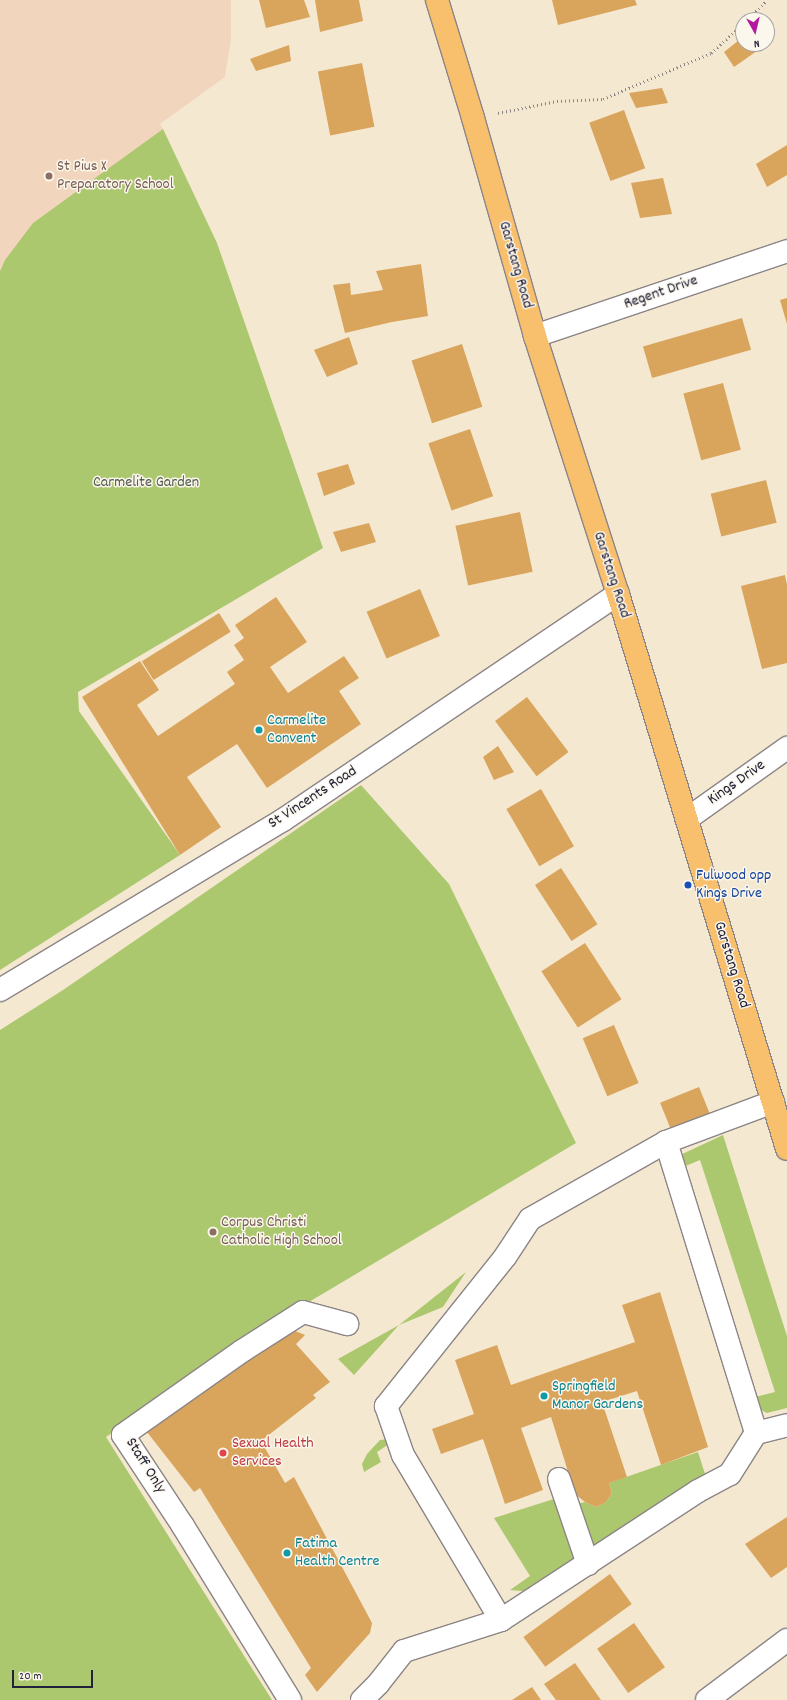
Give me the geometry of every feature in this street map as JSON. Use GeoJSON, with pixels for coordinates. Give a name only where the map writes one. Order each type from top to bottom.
{"type":"FeatureCollection","features":[{"type":"Feature","properties":{"kind":"highway","name":"Garstang Road"},"geometry":{"type":"LineString","coordinates":[[437,0],[473,118],[535,336],[618,594],[787,1149]]}},
{"type":"Feature","properties":{"kind":"street","name":"Regent Drive"},"geometry":{"type":"LineString","coordinates":[[535,336],[787,251]]}},
{"type":"Feature","properties":{"kind":"street","name":"St Vincents Road"},"geometry":{"type":"LineString","coordinates":[[0,990],[283,820],[618,594]]}},
{"type":"Feature","properties":{"kind":"street","name":"Kings Drive"},"geometry":{"type":"LineString","coordinates":[[687,819],[787,748]]}},
{"type":"Feature","properties":{"kind":"street"},"geometry":{"type":"LineString","coordinates":[[501,1620],[403,1455],[386,1406],[505,1257],[530,1219],[666,1142],[773,1102]]}},
{"type":"Feature","properties":{"kind":"street"},"geometry":{"type":"LineString","coordinates":[[666,1142],[756,1433]]}},
{"type":"Feature","properties":{"kind":"street","name":"Staff Only"},"geometry":{"type":"LineString","coordinates":[[290,1700],[183,1526],[123,1435],[242,1351],[303,1312],[347,1324]]}},
{"type":"Feature","properties":{"kind":"street"},"geometry":{"type":"LineString","coordinates":[[362,1700],[378,1684],[404,1651],[501,1620],[698,1491],[730,1474],[756,1433],[787,1425]]}},
{"type":"Feature","properties":{"kind":"street"},"geometry":{"type":"LineString","coordinates":[[558,1478],[588,1564]]}},
{"type":"Feature","properties":{"kind":"street"},"geometry":{"type":"LineString","coordinates":[[707,1700],[787,1640]]}},
{"type":"Feature","properties":{"kind":"path"},"geometry":{"type":"LineString","coordinates":[[755,12],[767,0]]}},
{"type":"Feature","properties":{"kind":"path"},"geometry":{"type":"LineString","coordinates":[[473,118],[557,101],[603,99],[711,53],[735,31]]}},
{"type":"Feature","properties":{"kind":"shaded area","name":"St Pius X Preparatory School"},"geometry":{"type":"Polygon","coordinates":[[[0,0],[231,0],[231,39],[225,77],[160,124],[163,129],[5,260],[0,271],[0,0]]]}},
{"type":"Feature","properties":{"kind":"green space","name":"Carmelite Garden"},"geometry":{"type":"Polygon","coordinates":[[[163,129],[217,243],[323,548],[78,692],[79,711],[180,855],[0,970],[0,271],[5,260],[33,223],[163,129]]]}},
{"type":"Feature","properties":{"kind":"green space","name":"Corpus Christi Catholic High School"},"geometry":{"type":"Polygon","coordinates":[[[361,785],[449,884],[576,1143],[277,1321],[106,1437],[272,1700],[0,1700],[0,1030],[63,990],[361,785]]]}},
{"type":"Feature","properties":{"kind":"green space"},"geometry":{"type":"Polygon","coordinates":[[[723,1135],[787,1336],[787,1408],[767,1413],[757,1408],[755,1397],[775,1392],[700,1160],[681,1168],[678,1156],[723,1135]]]}},
{"type":"Feature","properties":{"kind":"green space"},"geometry":{"type":"Polygon","coordinates":[[[466,1272],[443,1307],[399,1325],[466,1272]]]}},
{"type":"Feature","properties":{"kind":"green space"},"geometry":{"type":"Polygon","coordinates":[[[399,1325],[354,1375],[338,1359],[399,1325]]]}},
{"type":"Feature","properties":{"kind":"green space"},"geometry":{"type":"Polygon","coordinates":[[[388,1439],[392,1442],[377,1452],[381,1462],[364,1472],[362,1464],[367,1454],[380,1440],[388,1439]]]}},
{"type":"Feature","properties":{"kind":"green space"},"geometry":{"type":"Polygon","coordinates":[[[698,1452],[706,1477],[593,1554],[576,1504],[585,1502],[596,1507],[605,1503],[612,1494],[609,1483],[698,1452]]]}},
{"type":"Feature","properties":{"kind":"green space"},"geometry":{"type":"Polygon","coordinates":[[[557,1498],[581,1562],[533,1592],[510,1590],[530,1576],[494,1518],[557,1498]]]}},
{"type":"Feature","properties":{"kind":"building"},"geometry":{"type":"Polygon","coordinates":[[[259,0],[304,0],[310,17],[266,28],[259,0]]]}},
{"type":"Feature","properties":{"kind":"building"},"geometry":{"type":"Polygon","coordinates":[[[315,0],[359,0],[363,21],[320,32],[315,0]]]}},
{"type":"Feature","properties":{"kind":"building"},"geometry":{"type":"Polygon","coordinates":[[[552,0],[635,0],[637,5],[558,25],[552,0]]]}},
{"type":"Feature","properties":{"kind":"building"},"geometry":{"type":"Polygon","coordinates":[[[735,43],[735,52],[755,52],[734,67],[724,52],[735,43]]]}},
{"type":"Feature","properties":{"kind":"building"},"geometry":{"type":"Polygon","coordinates":[[[289,45],[291,61],[256,71],[250,59],[289,45]]]}},
{"type":"Feature","properties":{"kind":"building"},"geometry":{"type":"Polygon","coordinates":[[[362,63],[374,127],[330,135],[318,72],[362,63]]]}},
{"type":"Feature","properties":{"kind":"building"},"geometry":{"type":"Polygon","coordinates":[[[662,88],[668,103],[636,108],[629,93],[662,88]]]}},
{"type":"Feature","properties":{"kind":"building"},"geometry":{"type":"Polygon","coordinates":[[[624,110],[645,168],[610,181],[589,123],[624,110]]]}},
{"type":"Feature","properties":{"kind":"building"},"geometry":{"type":"Polygon","coordinates":[[[787,145],[787,175],[767,187],[756,164],[787,145]]]}},
{"type":"Feature","properties":{"kind":"building"},"geometry":{"type":"Polygon","coordinates":[[[663,178],[672,214],[640,218],[631,183],[663,178]]]}},
{"type":"Feature","properties":{"kind":"building"},"geometry":{"type":"Polygon","coordinates":[[[421,264],[428,316],[392,322],[345,333],[333,285],[350,283],[351,295],[383,290],[376,271],[421,264]]]}},
{"type":"Feature","properties":{"kind":"building"},"geometry":{"type":"Polygon","coordinates":[[[787,298],[787,324],[780,300],[787,298]]]}},
{"type":"Feature","properties":{"kind":"building"},"geometry":{"type":"Polygon","coordinates":[[[742,318],[751,350],[652,378],[643,346],[742,318]]]}},
{"type":"Feature","properties":{"kind":"building"},"geometry":{"type":"Polygon","coordinates":[[[349,337],[358,364],[327,377],[314,350],[349,337]]]}},
{"type":"Feature","properties":{"kind":"building"},"geometry":{"type":"Polygon","coordinates":[[[462,344],[482,407],[432,423],[412,360],[462,344]]]}},
{"type":"Feature","properties":{"kind":"building"},"geometry":{"type":"Polygon","coordinates":[[[723,383],[741,450],[701,460],[683,394],[723,383]]]}},
{"type":"Feature","properties":{"kind":"building"},"geometry":{"type":"Polygon","coordinates":[[[470,429],[493,496],[452,510],[428,443],[470,429]]]}},
{"type":"Feature","properties":{"kind":"building"},"geometry":{"type":"Polygon","coordinates":[[[348,464],[355,484],[324,496],[317,473],[348,464]]]}},
{"type":"Feature","properties":{"kind":"building"},"geometry":{"type":"Polygon","coordinates":[[[766,480],[777,523],[721,536],[711,494],[766,480]]]}},
{"type":"Feature","properties":{"kind":"building"},"geometry":{"type":"Polygon","coordinates":[[[520,512],[533,572],[468,585],[455,526],[520,512]]]}},
{"type":"Feature","properties":{"kind":"building"},"geometry":{"type":"Polygon","coordinates":[[[369,523],[376,542],[341,552],[333,532],[369,523]]]}},
{"type":"Feature","properties":{"kind":"building"},"geometry":{"type":"Polygon","coordinates":[[[785,575],[787,585],[787,663],[762,669],[741,586],[785,575]]]}},
{"type":"Feature","properties":{"kind":"building"},"geometry":{"type":"Polygon","coordinates":[[[420,589],[440,636],[387,659],[367,612],[420,589]]]}},
{"type":"Feature","properties":{"kind":"building","name":"Carmelite Convent"},"geometry":{"type":"Polygon","coordinates":[[[276,597],[307,642],[270,667],[288,693],[344,656],[359,678],[339,691],[361,724],[267,788],[237,744],[187,777],[221,827],[180,855],[82,697],[140,661],[159,690],[137,705],[158,736],[235,684],[227,672],[244,660],[234,645],[244,638],[235,625],[276,597]]]}},
{"type":"Feature","properties":{"kind":"building"},"geometry":{"type":"Polygon","coordinates":[[[219,613],[231,632],[153,680],[142,661],[219,613]]]}},
{"type":"Feature","properties":{"kind":"building"},"geometry":{"type":"Polygon","coordinates":[[[527,697],[569,752],[537,776],[495,721],[527,697]]]}},
{"type":"Feature","properties":{"kind":"building"},"geometry":{"type":"Polygon","coordinates":[[[498,746],[514,772],[494,780],[483,757],[498,746]]]}},
{"type":"Feature","properties":{"kind":"building"},"geometry":{"type":"Polygon","coordinates":[[[541,789],[574,846],[539,866],[506,809],[541,789]]]}},
{"type":"Feature","properties":{"kind":"building"},"geometry":{"type":"Polygon","coordinates":[[[561,868],[597,924],[571,941],[535,885],[561,868]]]}},
{"type":"Feature","properties":{"kind":"building"},"geometry":{"type":"Polygon","coordinates":[[[585,943],[621,999],[578,1028],[541,971],[585,943]]]}},
{"type":"Feature","properties":{"kind":"building"},"geometry":{"type":"Polygon","coordinates":[[[614,1025],[639,1083],[607,1096],[583,1038],[614,1025]]]}},
{"type":"Feature","properties":{"kind":"building"},"geometry":{"type":"Polygon","coordinates":[[[699,1087],[713,1121],[674,1137],[660,1103],[699,1087]]]}},
{"type":"Feature","properties":{"kind":"building","name":"Springfield Manor Gardens"},"geometry":{"type":"Polygon","coordinates":[[[660,1292],[708,1447],[661,1465],[637,1391],[602,1402],[627,1477],[609,1483],[612,1494],[605,1503],[596,1507],[585,1502],[575,1494],[551,1417],[521,1428],[543,1490],[505,1504],[483,1439],[441,1454],[432,1429],[474,1414],[455,1360],[497,1345],[511,1385],[635,1342],[622,1305],[660,1292]]]}},
{"type":"Feature","properties":{"kind":"building","name":"Fatima Health Centre"},"geometry":{"type":"Polygon","coordinates":[[[288,1328],[305,1335],[296,1344],[330,1382],[313,1395],[316,1398],[261,1441],[285,1483],[294,1477],[372,1623],[370,1633],[317,1692],[305,1675],[311,1668],[200,1488],[194,1492],[147,1432],[288,1328]]]}},
{"type":"Feature","properties":{"kind":"building"},"geometry":{"type":"Polygon","coordinates":[[[787,1517],[787,1567],[771,1578],[745,1544],[787,1517]]]}},
{"type":"Feature","properties":{"kind":"building"},"geometry":{"type":"Polygon","coordinates":[[[610,1574],[632,1604],[545,1667],[523,1637],[610,1574]]]}},
{"type":"Feature","properties":{"kind":"building"},"geometry":{"type":"Polygon","coordinates":[[[634,1623],[665,1667],[628,1693],[597,1649],[634,1623]]]}},
{"type":"Feature","properties":{"kind":"building"},"geometry":{"type":"Polygon","coordinates":[[[575,1663],[601,1700],[556,1700],[544,1684],[575,1663]]]}},
{"type":"Feature","properties":{"kind":"building"},"geometry":{"type":"Polygon","coordinates":[[[532,1687],[541,1700],[512,1700],[532,1687]]]}},
{"type":"Feature","properties":{"kind":"place","name":"St Pius X Preparatory School"},"geometry":{"type":"Point","coordinates":[49,176]}},
{"type":"Feature","properties":{"kind":"place","name":"Carmelite Convent"},"geometry":{"type":"Point","coordinates":[259,730]}},
{"type":"Feature","properties":{"kind":"place","name":"Fulwood opp Kings Drive"},"geometry":{"type":"Point","coordinates":[688,885]}},
{"type":"Feature","properties":{"kind":"place","name":"Corpus Christi Catholic High School"},"geometry":{"type":"Point","coordinates":[213,1232]}},
{"type":"Feature","properties":{"kind":"place","name":"Springfield Manor Gardens"},"geometry":{"type":"Point","coordinates":[544,1396]}},
{"type":"Feature","properties":{"kind":"place","name":"Sexual Health Services"},"geometry":{"type":"Point","coordinates":[223,1453]}},
{"type":"Feature","properties":{"kind":"place","name":"Fatima Health Centre"},"geometry":{"type":"Point","coordinates":[287,1553]}}]}
